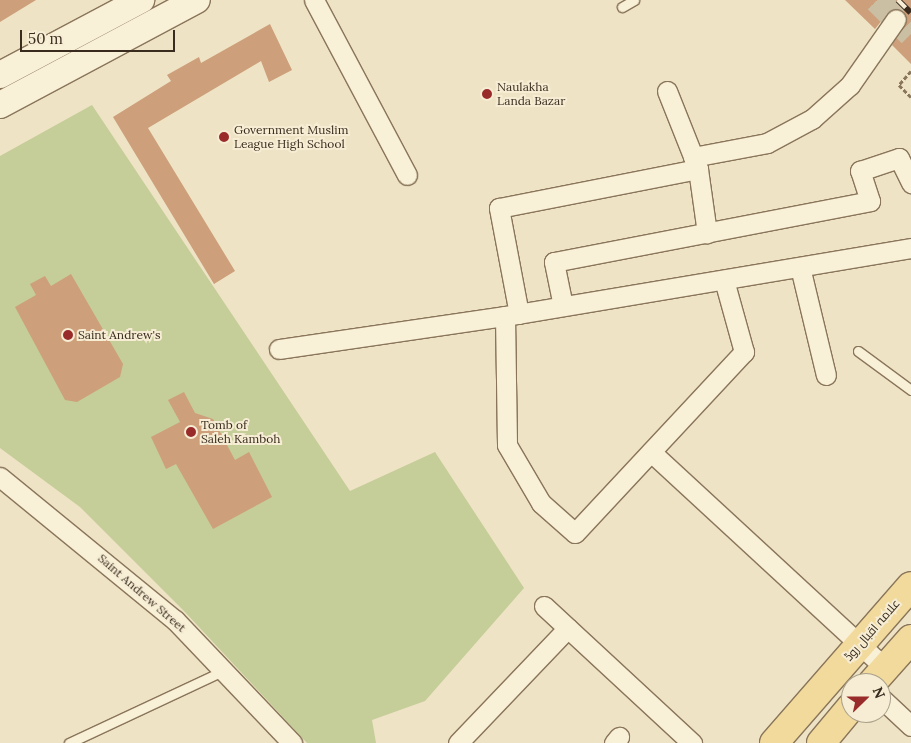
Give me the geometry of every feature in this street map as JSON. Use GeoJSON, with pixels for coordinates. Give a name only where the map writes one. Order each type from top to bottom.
{"type":"FeatureCollection","features":[{"type":"Feature","properties":{"kind":"main road"},"geometry":{"type":"LineString","coordinates":[[0,75],[141,0]]}},
{"type":"Feature","properties":{"kind":"main road"},"geometry":{"type":"LineString","coordinates":[[0,104],[197,0]]}},
{"type":"Feature","properties":{"kind":"main road","name":"علامہ اقبال روڈ"},"geometry":{"type":"LineString","coordinates":[[774,743],[911,586]]}},
{"type":"Feature","properties":{"kind":"main road"},"geometry":{"type":"LineString","coordinates":[[881,673],[911,639]]}},
{"type":"Feature","properties":{"kind":"main road"},"geometry":{"type":"LineString","coordinates":[[821,743],[841,719]]}},
{"type":"Feature","properties":{"kind":"street"},"geometry":{"type":"LineString","coordinates":[[314,0],[407,175]]}},
{"type":"Feature","properties":{"kind":"street"},"geometry":{"type":"LineString","coordinates":[[724,280],[744,352],[575,533],[541,503],[507,445],[512,315],[499,208],[696,163],[767,143],[812,119],[850,85],[896,20]]}},
{"type":"Feature","properties":{"kind":"street"},"geometry":{"type":"LineString","coordinates":[[666,90],[696,163],[707,233]]}},
{"type":"Feature","properties":{"kind":"street"},"geometry":{"type":"LineString","coordinates":[[564,306],[554,262],[870,202],[860,171],[899,158],[911,183]]}},
{"type":"Feature","properties":{"kind":"street"},"geometry":{"type":"LineString","coordinates":[[278,349],[512,315],[911,248]]}},
{"type":"Feature","properties":{"kind":"street"},"geometry":{"type":"LineString","coordinates":[[800,267],[826,375]]}},
{"type":"Feature","properties":{"kind":"street"},"geometry":{"type":"LineString","coordinates":[[651,452],[860,644],[876,673]]}},
{"type":"Feature","properties":{"kind":"street","name":"Saint Andrew Street"},"geometry":{"type":"LineString","coordinates":[[0,477],[175,620],[292,743]]}},
{"type":"Feature","properties":{"kind":"street"},"geometry":{"type":"LineString","coordinates":[[544,606],[692,743]]}},
{"type":"Feature","properties":{"kind":"street"},"geometry":{"type":"LineString","coordinates":[[458,743],[568,628]]}},
{"type":"Feature","properties":{"kind":"street"},"geometry":{"type":"LineString","coordinates":[[891,707],[911,726]]}},
{"type":"Feature","properties":{"kind":"lane"},"geometry":{"type":"LineString","coordinates":[[622,7],[634,0]]}},
{"type":"Feature","properties":{"kind":"lane"},"geometry":{"type":"LineString","coordinates":[[858,351],[911,390]]}},
{"type":"Feature","properties":{"kind":"lane"},"geometry":{"type":"LineString","coordinates":[[69,743],[223,671]]}},
{"type":"Feature","properties":{"kind":"path"},"geometry":{"type":"LineString","coordinates":[[911,72],[899,85],[911,97]]}},
{"type":"Feature","properties":{"kind":"green space"},"geometry":{"type":"Polygon","coordinates":[[[92,105],[350,491],[435,452],[524,588],[425,701],[372,720],[376,743],[307,743],[184,611],[80,507],[0,448],[0,156],[92,105]]]}},
{"type":"Feature","properties":{"kind":"building"},"geometry":{"type":"Polygon","coordinates":[[[0,0],[36,0],[0,22],[0,0]]]}},
{"type":"Feature","properties":{"kind":"building"},"geometry":{"type":"Polygon","coordinates":[[[845,0],[911,0],[911,64],[892,45],[907,20],[903,10],[891,9],[875,29],[845,0]]]}},
{"type":"Feature","properties":{"kind":"building"},"geometry":{"type":"Polygon","coordinates":[[[270,24],[292,70],[269,82],[261,61],[148,128],[235,271],[214,284],[113,117],[171,81],[167,75],[199,57],[201,63],[270,24]]]}},
{"type":"Feature","properties":{"kind":"building","name":"Saint Andrew's"},"geometry":{"type":"Polygon","coordinates":[[[71,274],[123,364],[120,377],[77,402],[65,400],[15,307],[36,295],[30,284],[45,276],[51,286],[71,274]]]}},
{"type":"Feature","properties":{"kind":"building"},"geometry":{"type":"Polygon","coordinates":[[[184,392],[195,413],[213,419],[235,460],[249,452],[272,497],[213,529],[176,464],[166,469],[151,437],[180,422],[168,400],[184,392]]]}},
{"type":"Feature","properties":{"kind":"tunnel"},"geometry":{"type":"LineString","coordinates":[[877,0],[911,34]]}},
{"type":"Feature","properties":{"kind":"railway"},"geometry":{"type":"LineString","coordinates":[[898,0],[911,13]]}},
{"type":"Feature","properties":{"kind":"place","name":"Naulakha Landa Bazar"},"geometry":{"type":"Point","coordinates":[487,94]}},
{"type":"Feature","properties":{"kind":"place","name":"Government Muslim League High School"},"geometry":{"type":"Point","coordinates":[224,137]}},
{"type":"Feature","properties":{"kind":"place","name":"Saint Andrew's"},"geometry":{"type":"Point","coordinates":[68,335]}},
{"type":"Feature","properties":{"kind":"place","name":"Tomb of Saleh Kamboh"},"geometry":{"type":"Point","coordinates":[191,432]}}]}
